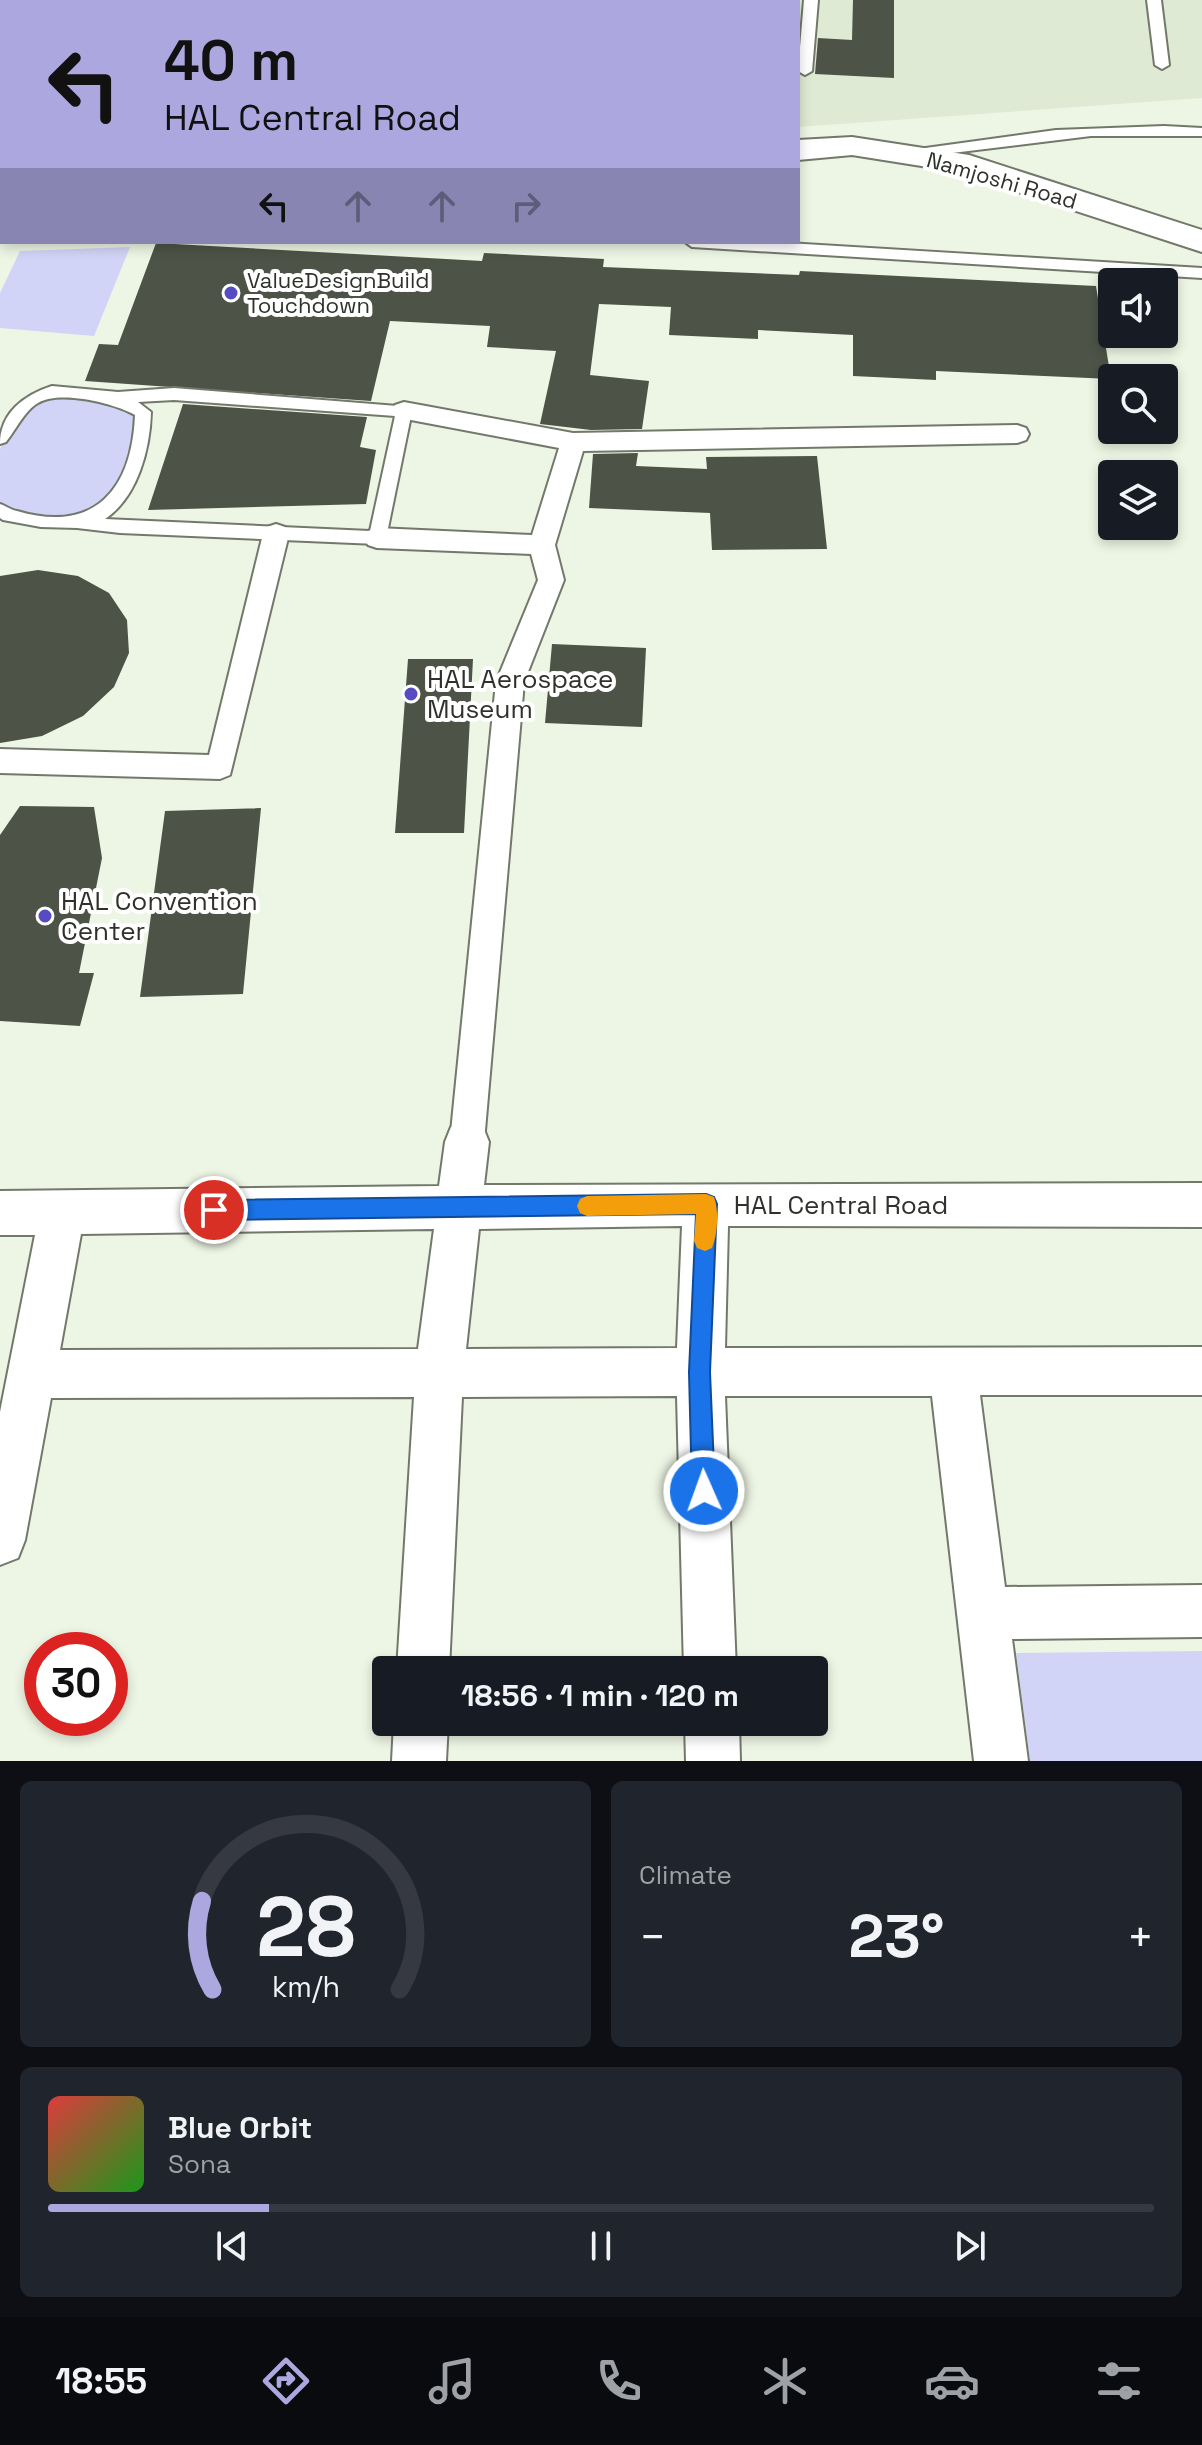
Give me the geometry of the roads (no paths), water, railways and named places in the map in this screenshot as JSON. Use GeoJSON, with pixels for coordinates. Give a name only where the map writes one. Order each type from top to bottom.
{"type":"FeatureCollection","features":[{"type":"Feature","properties":{"kind":"main road","name":"Namjoshi Road"},"geometry":{"type":"LineString","coordinates":[[800,150],[852,146],[958,162],[1202,241]]}},
{"type":"Feature","properties":{"kind":"street"},"geometry":{"type":"LineString","coordinates":[[404,411],[573,442],[1017,434]]}},
{"type":"Feature","properties":{"kind":"street"},"geometry":{"type":"LineString","coordinates":[[424,1656],[439,1373],[467,1142],[510,682],[551,580],[542,545],[573,442]]}},
{"type":"Feature","properties":{"kind":"street"},"geometry":{"type":"LineString","coordinates":[[0,761],[220,767],[276,534]]}},
{"type":"Feature","properties":{"kind":"street"},"geometry":{"type":"LineString","coordinates":[[377,538],[542,545]]}},
{"type":"Feature","properties":{"kind":"street"},"geometry":{"type":"LineString","coordinates":[[706,1204],[700,1372],[710,1656]]}},
{"type":"Feature","properties":{"kind":"street","name":"HAL Central Road"},"geometry":{"type":"LineString","coordinates":[[0,1213],[706,1204],[1202,1205]]}},
{"type":"Feature","properties":{"kind":"street"},"geometry":{"type":"LineString","coordinates":[[0,1540],[62,1212]]}},
{"type":"Feature","properties":{"kind":"street"},"geometry":{"type":"LineString","coordinates":[[31,1374],[1202,1371]]}},
{"type":"Feature","properties":{"kind":"street"},"geometry":{"type":"LineString","coordinates":[[953,1372],[1001,1761]]}},
{"type":"Feature","properties":{"kind":"street"},"geometry":{"type":"LineString","coordinates":[[983,1613],[1202,1611]]}},
{"type":"Feature","properties":{"kind":"street"},"geometry":{"type":"LineString","coordinates":[[419,1761],[420,1736]]}},
{"type":"Feature","properties":{"kind":"street"},"geometry":{"type":"LineString","coordinates":[[712,1736],[713,1761]]}},
{"type":"Feature","properties":{"kind":"lane"},"geometry":{"type":"LineString","coordinates":[[805,71],[811,0]]}},
{"type":"Feature","properties":{"kind":"lane"},"geometry":{"type":"LineString","coordinates":[[1154,0],[1162,65]]}},
{"type":"Feature","properties":{"kind":"lane"},"geometry":{"type":"LineString","coordinates":[[911,154],[1090,129],[1146,128],[1202,132]]}},
{"type":"Feature","properties":{"kind":"lane"},"geometry":{"type":"LineString","coordinates":[[725,244],[1202,273]]}},
{"type":"Feature","properties":{"kind":"lane"},"geometry":{"type":"LineString","coordinates":[[0,438],[30,400],[52,392],[118,398],[174,394],[404,411],[377,538],[120,527],[27,519],[7,516],[0,510]]}},
{"type":"Feature","properties":{"kind":"lane"},"geometry":{"type":"LineString","coordinates":[[79,522],[107,510],[132,471],[144,434],[143,412],[118,398]]}},
{"type":"Feature","properties":{"kind":"place","name":"ValueDesignBuild Touchdown"},"geometry":{"type":"Point","coordinates":[231,293]}},
{"type":"Feature","properties":{"kind":"place","name":"HAL Aerospace Museum"},"geometry":{"type":"Point","coordinates":[411,694]}},
{"type":"Feature","properties":{"kind":"place","name":"HAL Convention Center"},"geometry":{"type":"Point","coordinates":[45,916]}}]}
